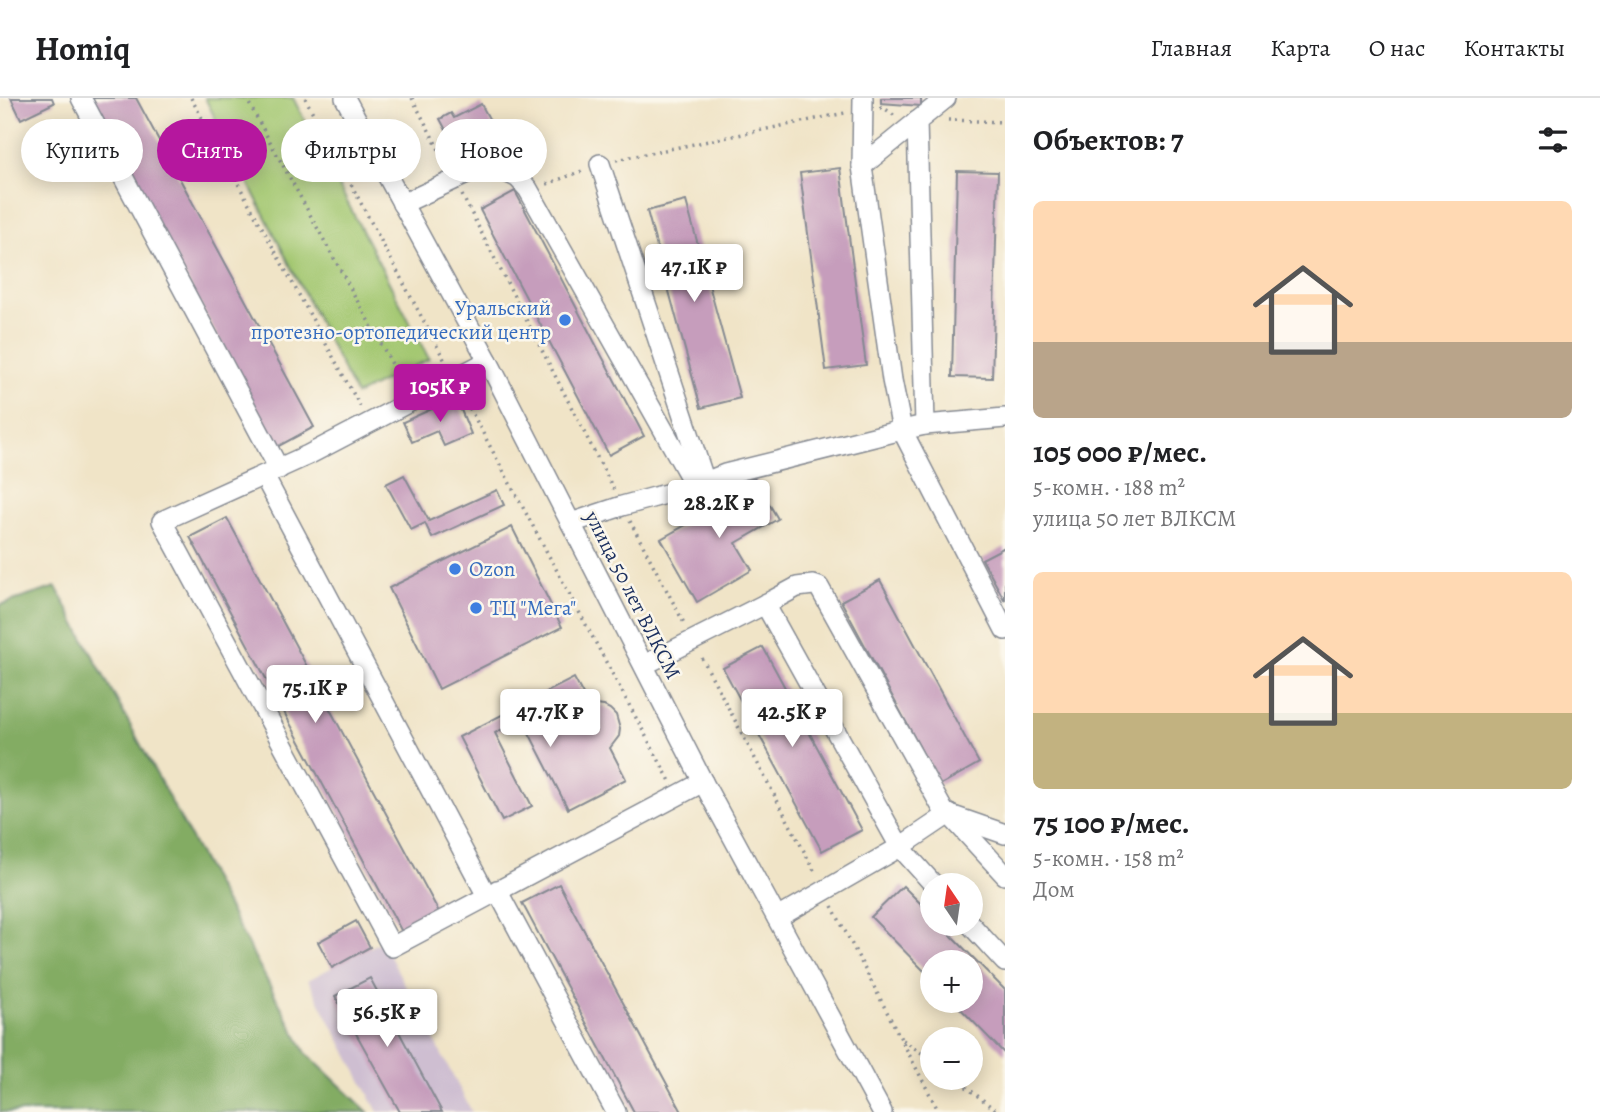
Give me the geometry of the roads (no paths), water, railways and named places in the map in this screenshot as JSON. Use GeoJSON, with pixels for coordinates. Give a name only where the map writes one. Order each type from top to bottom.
{"type":"FeatureCollection","features":[{"type":"Feature","properties":{"kind":"street"},"geometry":{"type":"LineString","coordinates":[[80,98],[271,472],[492,893],[617,1112]]}},
{"type":"Feature","properties":{"kind":"street","name":"улица 50 лет ВЛКСМ"},"geometry":{"type":"LineString","coordinates":[[345,98],[488,361],[703,782],[882,1112]]}},
{"type":"Feature","properties":{"kind":"street"},"geometry":{"type":"LineString","coordinates":[[862,166],[917,126],[946,98]]}},
{"type":"Feature","properties":{"kind":"street"},"geometry":{"type":"LineString","coordinates":[[863,103],[862,166],[892,380],[902,430],[1005,630]]}},
{"type":"Feature","properties":{"kind":"street"},"geometry":{"type":"LineString","coordinates":[[917,126],[925,425]]}},
{"type":"Feature","properties":{"kind":"street"},"geometry":{"type":"LineString","coordinates":[[600,164],[700,484]]}},
{"type":"Feature","properties":{"kind":"street"},"geometry":{"type":"LineString","coordinates":[[402,204],[482,167],[498,169],[517,178],[527,189],[700,484]]}},
{"type":"Feature","properties":{"kind":"street"},"geometry":{"type":"LineString","coordinates":[[488,361],[271,472],[162,521],[392,947],[703,782]]}},
{"type":"Feature","properties":{"kind":"street"},"geometry":{"type":"LineString","coordinates":[[571,523],[700,484],[724,474],[902,430],[925,425],[1005,418]]}},
{"type":"Feature","properties":{"kind":"street"},"geometry":{"type":"LineString","coordinates":[[644,665],[797,587],[813,584],[819,587],[946,815],[1005,834]]}},
{"type":"Feature","properties":{"kind":"street"},"geometry":{"type":"LineString","coordinates":[[765,604],[900,847],[923,873]]}},
{"type":"Feature","properties":{"kind":"street"},"geometry":{"type":"LineString","coordinates":[[777,918],[900,847],[949,814]]}},
{"type":"Feature","properties":{"kind":"street"},"geometry":{"type":"LineString","coordinates":[[949,814],[1005,875]]}},
{"type":"Feature","properties":{"kind":"street"},"geometry":{"type":"LineString","coordinates":[[981,936],[1005,962]]}},
{"type":"Feature","properties":{"kind":"place","name":"Уральский протезно-ортопедический центр"},"geometry":{"type":"Point","coordinates":[565,320]}},
{"type":"Feature","properties":{"kind":"place","name":"Ozon"},"geometry":{"type":"Point","coordinates":[455,569]}},
{"type":"Feature","properties":{"kind":"place","name":"ТЦ \"Мега\""},"geometry":{"type":"Point","coordinates":[476,608]}}]}
